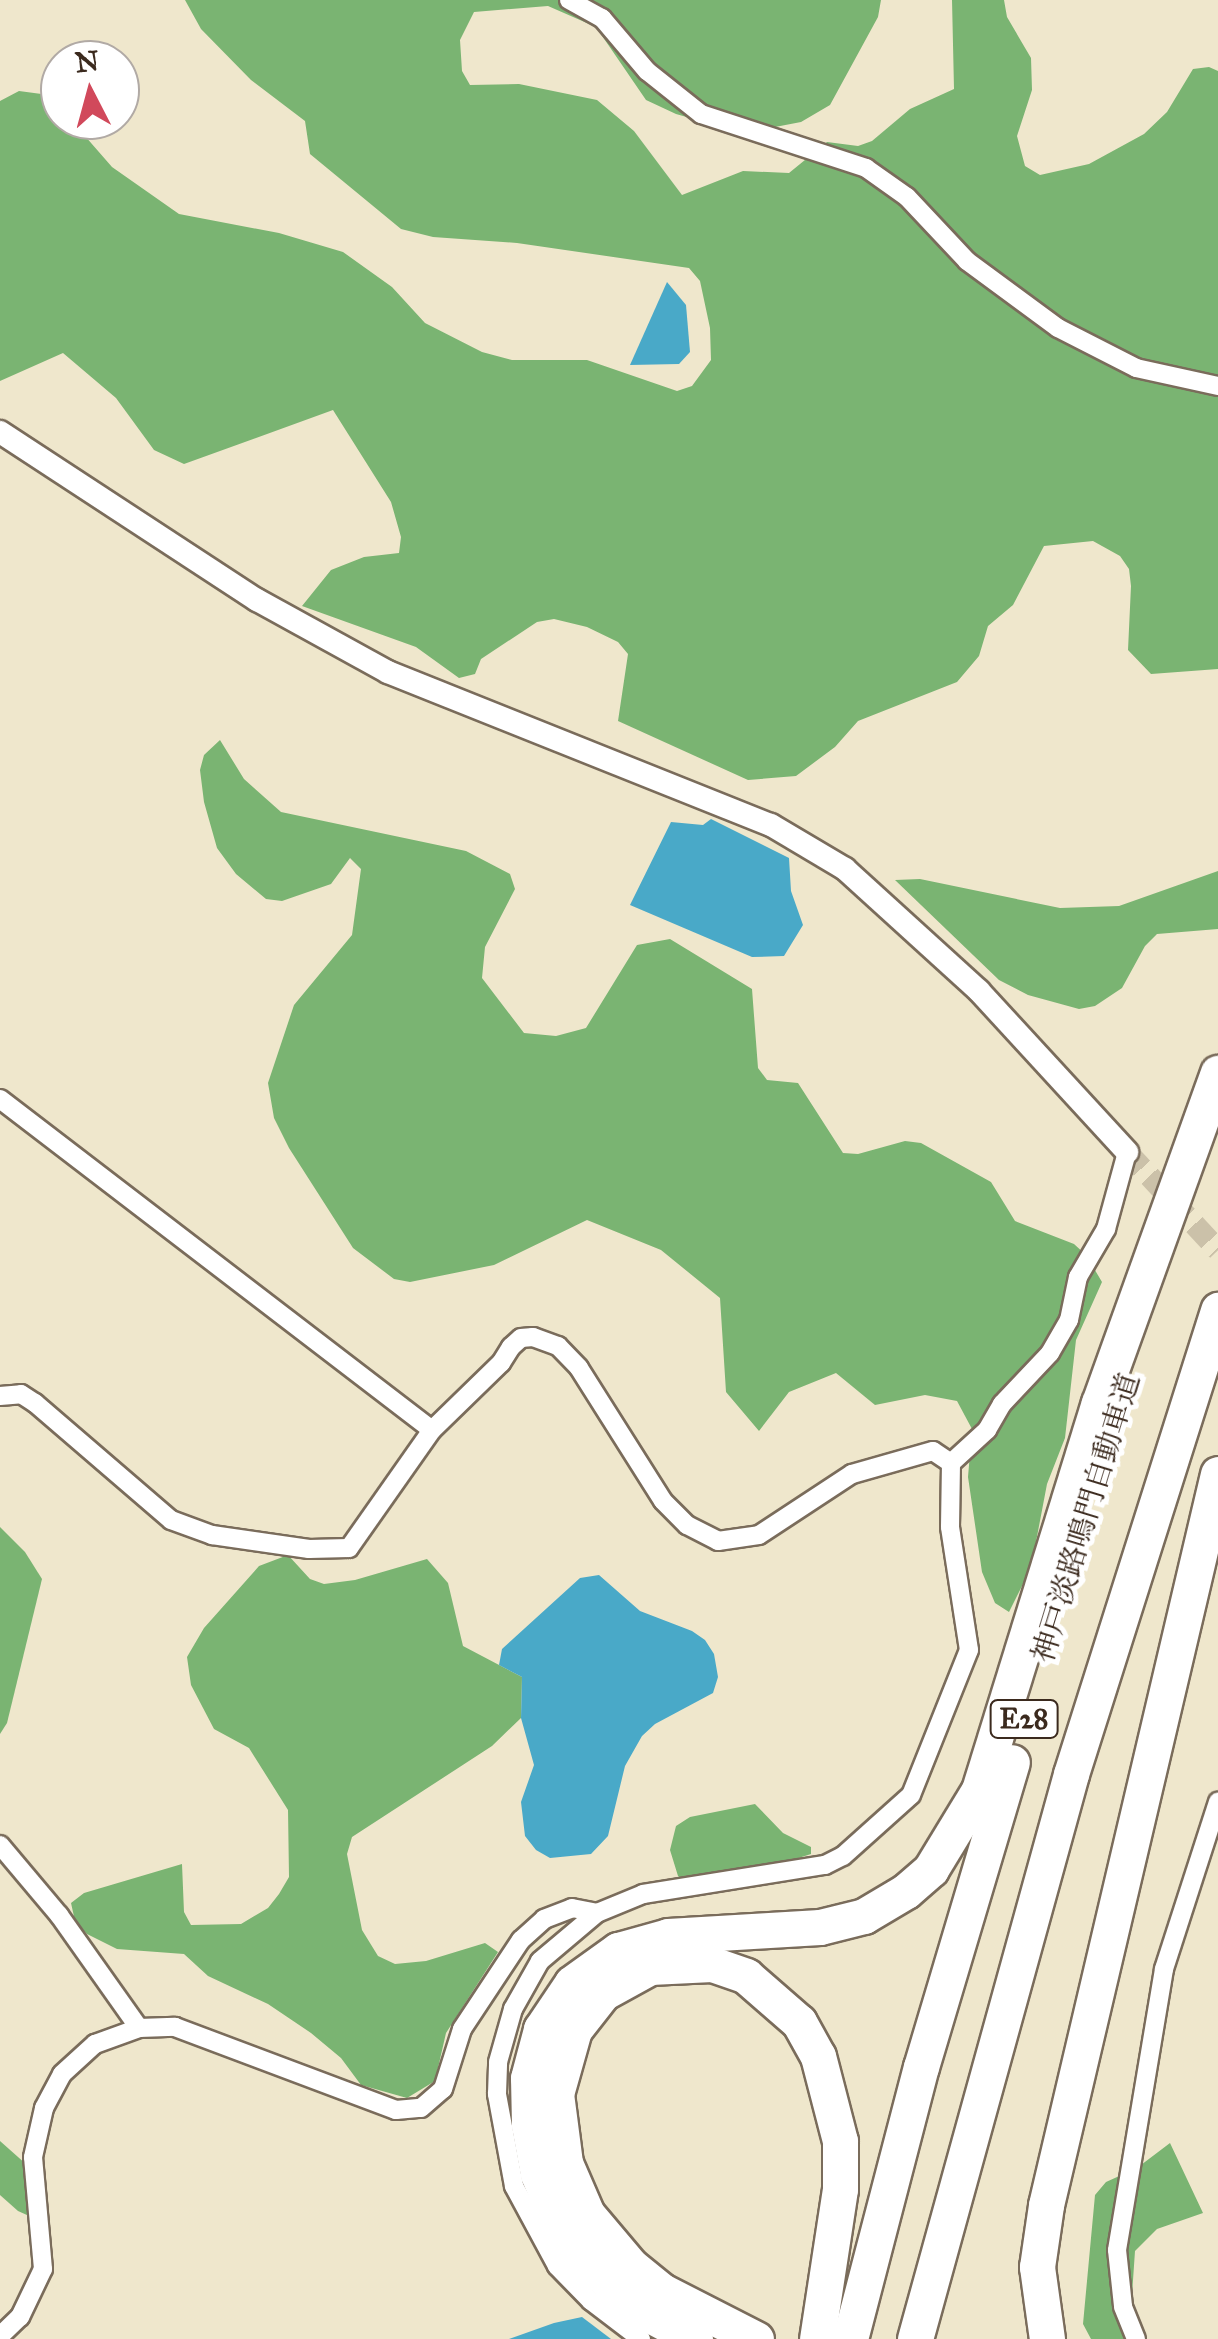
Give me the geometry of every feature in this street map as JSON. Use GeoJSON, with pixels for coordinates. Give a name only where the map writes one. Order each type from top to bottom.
{"type":"FeatureCollection","features":[{"type":"Feature","properties":{"kind":"highway"},"geometry":{"type":"LineString","coordinates":[[696,2339],[650,2315],[616,2289],[582,2258],[557,2219],[538,2174],[529,2125],[528,2078],[541,2028],[572,1983],[618,1950],[668,1936],[803,1928],[864,1916],[897,1898],[931,1869],[979,1790],[1099,1403],[1218,1074]]}},
{"type":"Feature","properties":{"kind":"highway","name":"神戸淡路鳴門自動車道"},"geometry":{"type":"LineString","coordinates":[[850,2339],[921,2067],[1052,1627],[1218,1105]]}},
{"type":"Feature","properties":{"kind":"highway","name":"神戸淡路鳴門自動車道"},"geometry":{"type":"LineString","coordinates":[[915,2339],[1071,1774],[1218,1310]]}},
{"type":"Feature","properties":{"kind":"highway"},"geometry":{"type":"LineString","coordinates":[[1048,2339],[1037,2267],[1046,2206],[1218,1474]]}},
{"type":"Feature","properties":{"kind":"highway"},"geometry":{"type":"LineString","coordinates":[[756,2339],[662,2292],[631,2266],[588,2214],[564,2163],[556,2094],[574,2030],[604,1993],[650,1967],[712,1964],[746,1976],[799,2022],[818,2056],[840,2141],[840,2189],[817,2339]]}},
{"type":"Feature","properties":{"kind":"street"},"geometry":{"type":"LineString","coordinates":[[569,0],[602,18],[647,71],[701,114],[866,168],[907,197],[967,260],[1058,328],[1136,368],[1218,386]]}},
{"type":"Feature","properties":{"kind":"street"},"geometry":{"type":"LineString","coordinates":[[0,432],[257,600],[388,672],[740,812],[845,869],[979,991],[1127,1152],[1106,1229],[1078,1277],[1069,1320],[1050,1353],[1002,1404],[987,1430],[951,1462],[950,1527],[969,1650],[912,1794],[843,1856],[825,1865],[643,1894],[597,1913],[558,1942],[525,1984],[504,2034],[496,2094],[514,2186],[546,2252],[591,2301],[640,2339]]}},
{"type":"Feature","properties":{"kind":"street"},"geometry":{"type":"LineString","coordinates":[[0,1099],[432,1430]]}},
{"type":"Feature","properties":{"kind":"street"},"geometry":{"type":"LineString","coordinates":[[0,1396],[21,1394],[36,1402],[171,1520],[212,1535],[310,1549],[349,1548],[432,1430],[501,1363],[520,1338],[533,1337],[558,1346],[579,1368],[662,1502],[686,1525],[718,1542],[759,1535],[852,1474],[934,1451],[951,1462]]}},
{"type":"Feature","properties":{"kind":"street"},"geometry":{"type":"LineString","coordinates":[[1136,2339],[1123,2306],[1117,2250],[1164,1969],[1218,1802]]}},
{"type":"Feature","properties":{"kind":"street"},"geometry":{"type":"LineString","coordinates":[[0,1846],[60,1915],[139,2028]]}},
{"type":"Feature","properties":{"kind":"street"},"geometry":{"type":"LineString","coordinates":[[0,2336],[20,2317],[43,2269],[33,2157],[44,2108],[62,2074],[95,2044],[139,2028],[174,2026],[408,2112],[434,2101],[444,2089],[462,2029],[521,1940],[544,1919],[572,1908],[597,1913]]}},
{"type":"Feature","properties":{"kind":"green space"},"geometry":{"type":"Polygon","coordinates":[[[185,0],[881,0],[878,17],[830,105],[801,122],[743,133],[676,114],[646,100],[596,27],[548,6],[474,12],[460,40],[462,71],[470,85],[519,84],[597,100],[634,131],[682,195],[743,171],[789,173],[827,142],[858,146],[872,141],[910,109],[954,89],[952,0],[1004,0],[1007,17],[1031,58],[1032,90],[1017,136],[1025,166],[1040,175],[1089,164],[1144,134],[1167,112],[1193,69],[1209,67],[1218,71],[1218,669],[1151,674],[1128,650],[1131,586],[1129,569],[1120,556],[1093,541],[1044,546],[1013,605],[988,626],[979,656],[957,682],[858,721],[835,747],[796,776],[748,780],[618,721],[628,654],[618,642],[587,627],[554,619],[537,622],[481,659],[475,674],[459,678],[416,647],[302,606],[331,570],[364,557],[399,553],[401,537],[391,502],[333,410],[184,464],[154,450],[116,398],[63,353],[0,381],[0,101],[19,91],[40,94],[40,140],[88,140],[112,167],[179,214],[279,233],[343,252],[392,287],[425,323],[482,352],[512,360],[587,360],[677,391],[692,386],[711,360],[710,328],[700,281],[689,268],[517,243],[433,237],[401,229],[310,154],[305,121],[251,80],[201,29],[185,0]]]}},
{"type":"Feature","properties":{"kind":"green space"},"geometry":{"type":"Polygon","coordinates":[[[220,740],[244,779],[281,812],[466,851],[510,874],[515,889],[485,947],[482,978],[524,1033],[556,1036],[586,1028],[637,945],[670,939],[752,989],[758,1068],[767,1080],[798,1083],[843,1153],[858,1154],[905,1141],[921,1143],[991,1182],[1015,1221],[1074,1244],[1086,1255],[1102,1282],[1076,1340],[1065,1438],[1047,1484],[1031,1568],[1009,1612],[995,1603],[982,1572],[968,1477],[972,1429],[957,1401],[925,1395],[875,1405],[836,1373],[789,1392],[759,1431],[726,1392],[720,1298],[661,1250],[587,1220],[494,1265],[410,1282],[394,1279],[353,1248],[289,1148],[274,1118],[268,1083],[294,1005],[352,935],[361,869],[350,858],[331,884],[282,901],[266,899],[236,874],[217,848],[200,770],[204,755],[220,740]]]}},
{"type":"Feature","properties":{"kind":"green space"},"geometry":{"type":"Polygon","coordinates":[[[1218,871],[1218,929],[1157,934],[1145,946],[1122,988],[1095,1006],[1079,1009],[1028,995],[999,980],[895,880],[920,879],[1060,908],[1119,906],[1218,871]]]}},
{"type":"Feature","properties":{"kind":"green space"},"geometry":{"type":"Polygon","coordinates":[[[0,1527],[25,1552],[42,1579],[7,1723],[0,1734],[0,1527]]]}},
{"type":"Feature","properties":{"kind":"green space"},"geometry":{"type":"Polygon","coordinates":[[[288,1555],[310,1579],[324,1584],[355,1580],[427,1559],[448,1583],[463,1646],[522,1677],[521,1718],[492,1746],[352,1837],[347,1854],[362,1930],[378,1956],[395,1964],[426,1961],[485,1943],[498,1952],[446,2033],[435,2081],[407,2098],[361,2085],[341,2058],[311,2033],[268,2004],[208,1976],[184,1954],[117,1949],[87,1934],[75,1921],[71,1903],[84,1893],[182,1864],[184,1912],[191,1925],[241,1924],[268,1908],[279,1894],[289,1877],[288,1810],[249,1748],[214,1729],[191,1685],[187,1657],[204,1628],[259,1566],[288,1555]]]}},
{"type":"Feature","properties":{"kind":"green space"},"geometry":{"type":"Polygon","coordinates":[[[755,1804],[783,1833],[811,1847],[811,1854],[755,1872],[688,1884],[678,1876],[670,1850],[676,1826],[690,1817],[755,1804]]]}},
{"type":"Feature","properties":{"kind":"green space"},"geometry":{"type":"Polygon","coordinates":[[[0,2141],[27,2165],[47,2224],[18,2211],[0,2195],[0,2141]]]}},
{"type":"Feature","properties":{"kind":"green space"},"geometry":{"type":"Polygon","coordinates":[[[1170,2143],[1203,2213],[1157,2229],[1135,2251],[1129,2339],[1091,2339],[1083,2324],[1095,2195],[1106,2182],[1137,2168],[1170,2143]]]}},
{"type":"Feature","properties":{"kind":"water"},"geometry":{"type":"Polygon","coordinates":[[[667,282],[686,305],[690,352],[679,364],[630,365],[667,282]]]}},
{"type":"Feature","properties":{"kind":"water"},"geometry":{"type":"Polygon","coordinates":[[[711,819],[789,858],[791,891],[803,925],[784,956],[752,957],[630,905],[671,822],[703,825],[711,819]]]}},
{"type":"Feature","properties":{"kind":"water"},"geometry":{"type":"Polygon","coordinates":[[[599,1575],[640,1611],[705,1640],[714,1654],[718,1677],[713,1693],[655,1724],[642,1736],[625,1766],[608,1836],[591,1854],[550,1858],[536,1850],[525,1836],[521,1802],[534,1765],[521,1718],[522,1677],[499,1665],[502,1649],[580,1578],[599,1575]]]}},
{"type":"Feature","properties":{"kind":"water"},"geometry":{"type":"Polygon","coordinates":[[[582,2317],[611,2339],[509,2339],[554,2323],[582,2317]]]}},
{"type":"Feature","properties":{"kind":"tunnel"},"geometry":{"type":"LineString","coordinates":[[1127,1152],[1218,1250]]}}]}
